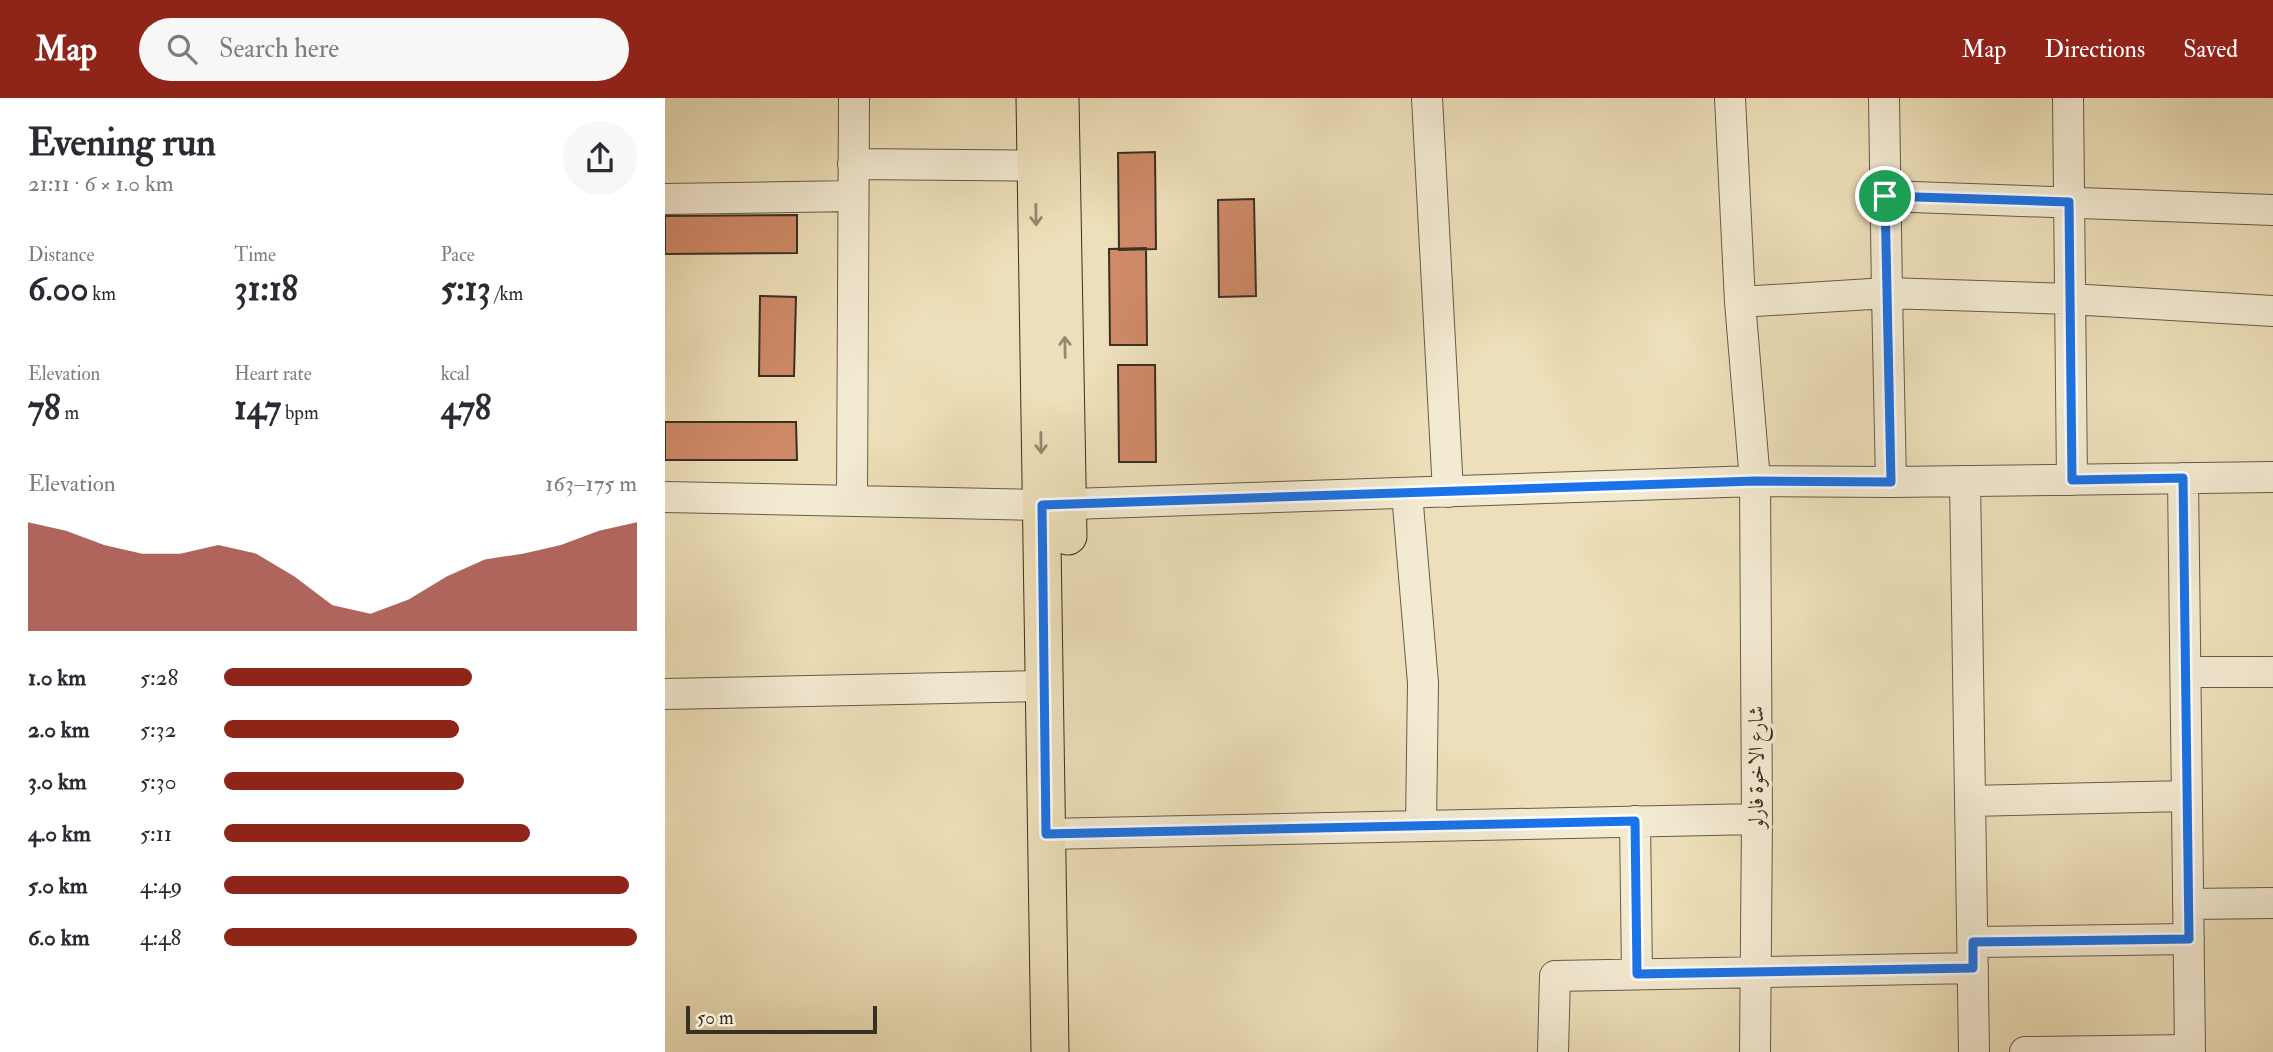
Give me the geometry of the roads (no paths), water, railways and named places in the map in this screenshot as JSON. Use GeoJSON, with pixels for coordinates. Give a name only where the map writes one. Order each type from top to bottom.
{"type":"FeatureCollection","features":[{"type":"Feature","properties":{"kind":"main road"},"geometry":{"type":"LineString","coordinates":[[1035,98],[1048,167],[1055,504],[1056,834],[1050,1052]]}},
{"type":"Feature","properties":{"kind":"main road"},"geometry":{"type":"LineString","coordinates":[[1048,167],[1060,98]]}},
{"type":"Feature","properties":{"kind":"main road"},"geometry":{"type":"LineString","coordinates":[[1055,504],[1045,686],[1068,1052]]}},
{"type":"Feature","properties":{"kind":"street"},"geometry":{"type":"LineString","coordinates":[[852,500],[854,98]]}},
{"type":"Feature","properties":{"kind":"street"},"geometry":{"type":"LineString","coordinates":[[1427,98],[1448,492]]}},
{"type":"Feature","properties":{"kind":"street","name":"شارع الاخوة فارلو"},"geometry":{"type":"LineString","coordinates":[[1730,98],[1740,302],[1755,481],[1755,1052]]}},
{"type":"Feature","properties":{"kind":"street"},"geometry":{"type":"LineString","coordinates":[[1884,98],[1891,482]]}},
{"type":"Feature","properties":{"kind":"street"},"geometry":{"type":"LineString","coordinates":[[2067,98],[2072,480]]}},
{"type":"Feature","properties":{"kind":"street"},"geometry":{"type":"LineString","coordinates":[[853,164],[1048,167]]}},
{"type":"Feature","properties":{"kind":"street"},"geometry":{"type":"LineString","coordinates":[[665,198],[853,196]]}},
{"type":"Feature","properties":{"kind":"street"},"geometry":{"type":"LineString","coordinates":[[1885,196],[2273,210]]}},
{"type":"Feature","properties":{"kind":"street"},"geometry":{"type":"LineString","coordinates":[[1740,302],[1887,293],[2273,310]]}},
{"type":"Feature","properties":{"kind":"street"},"geometry":{"type":"LineString","coordinates":[[665,497],[1055,504],[1755,481],[2273,477]]}},
{"type":"Feature","properties":{"kind":"street"},"geometry":{"type":"LineString","coordinates":[[2025,1052],[2190,1051],[2183,478]]}},
{"type":"Feature","properties":{"kind":"street"},"geometry":{"type":"LineString","coordinates":[[1965,481],[1974,1052]]}},
{"type":"Feature","properties":{"kind":"street"},"geometry":{"type":"LineString","coordinates":[[1407,493],[1423,683],[1421,825]]}},
{"type":"Feature","properties":{"kind":"street"},"geometry":{"type":"LineString","coordinates":[[2186,672],[2273,672]]}},
{"type":"Feature","properties":{"kind":"street"},"geometry":{"type":"LineString","coordinates":[[665,694],[1045,686]]}},
{"type":"Feature","properties":{"kind":"street"},"geometry":{"type":"LineString","coordinates":[[1970,801],[2187,796]]}},
{"type":"Feature","properties":{"kind":"street"},"geometry":{"type":"LineString","coordinates":[[1056,834],[1757,819]]}},
{"type":"Feature","properties":{"kind":"street"},"geometry":{"type":"LineString","coordinates":[[1635,821],[1637,974]]}},
{"type":"Feature","properties":{"kind":"street"},"geometry":{"type":"LineString","coordinates":[[2188,904],[2273,903]]}},
{"type":"Feature","properties":{"kind":"street"},"geometry":{"type":"LineString","coordinates":[[1553,1052],[1555,976],[1755,971],[2189,939]]}}]}
